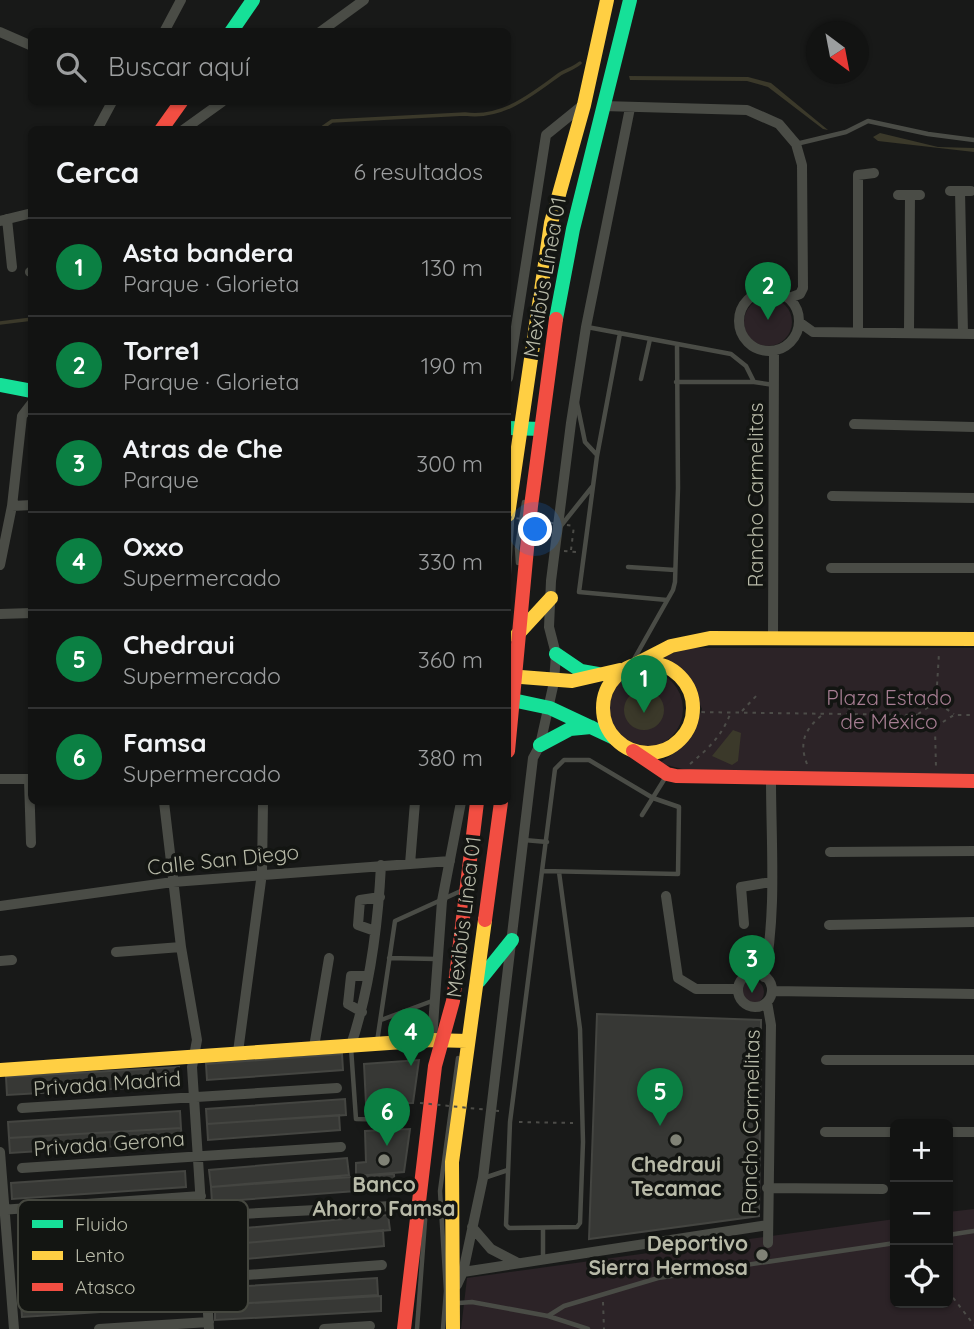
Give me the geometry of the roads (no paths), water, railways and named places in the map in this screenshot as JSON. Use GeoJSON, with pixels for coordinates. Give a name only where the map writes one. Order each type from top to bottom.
{"type":"FeatureCollection","features":[{"type":"Feature","properties":{"kind":"main road"},"geometry":{"type":"LineString","coordinates":[[234,28],[253,0]]}},
{"type":"Feature","properties":{"kind":"main road"},"geometry":{"type":"LineString","coordinates":[[511,678],[516,636],[526,428],[549,235],[609,0]]}},
{"type":"Feature","properties":{"kind":"main road"},"geometry":{"type":"LineString","coordinates":[[511,501],[526,428],[630,0]]}},
{"type":"Feature","properties":{"kind":"main road"},"geometry":{"type":"LineString","coordinates":[[165,126],[179,105]]}},
{"type":"Feature","properties":{"kind":"main road"},"geometry":{"type":"LineString","coordinates":[[0,385],[28,390]]}},
{"type":"Feature","properties":{"kind":"main road"},"geometry":{"type":"LineString","coordinates":[[516,636],[551,598]]}},
{"type":"Feature","properties":{"kind":"main road"},"geometry":{"type":"LineString","coordinates":[[614,739],[604,721],[603,701],[610,683],[652,653],[678,643],[710,638],[974,639]]}},
{"type":"Feature","properties":{"kind":"main road"},"geometry":{"type":"LineString","coordinates":[[556,653],[581,671],[603,675]]}},
{"type":"Feature","properties":{"kind":"main road"},"geometry":{"type":"LineString","coordinates":[[511,686],[603,675],[653,663],[670,668],[687,687],[693,712],[689,728],[679,741],[665,750],[649,753],[634,751]]}},
{"type":"Feature","properties":{"kind":"main road"},"geometry":{"type":"LineString","coordinates":[[511,687],[593,727],[672,775],[771,779],[974,780]]}},
{"type":"Feature","properties":{"kind":"main road"},"geometry":{"type":"LineString","coordinates":[[540,745],[570,729],[593,727]]}},
{"type":"Feature","properties":{"kind":"main road"},"geometry":{"type":"LineString","coordinates":[[453,1329],[455,1296],[449,1199],[450,1041],[464,890],[477,805]]}},
{"type":"Feature","properties":{"kind":"main road"},"geometry":{"type":"LineString","coordinates":[[478,983],[501,805]]}},
{"type":"Feature","properties":{"kind":"main road"},"geometry":{"type":"LineString","coordinates":[[404,1329],[435,1066],[478,983],[512,940]]}},
{"type":"Feature","properties":{"kind":"main road"},"geometry":{"type":"LineString","coordinates":[[0,1070],[314,1047],[450,1041]]}},
{"type":"Feature","properties":{"kind":"main road"},"geometry":{"type":"LineString","coordinates":[[398,1329],[408,1294]]}},
{"type":"Feature","properties":{"kind":"street"},"geometry":{"type":"LineString","coordinates":[[166,28],[181,0]]}},
{"type":"Feature","properties":{"kind":"street"},"geometry":{"type":"LineString","coordinates":[[326,28],[364,0]]}},
{"type":"Feature","properties":{"kind":"street"},"geometry":{"type":"LineString","coordinates":[[0,32],[28,44]]}},
{"type":"Feature","properties":{"kind":"street"},"geometry":{"type":"LineString","coordinates":[[605,102],[630,107],[747,110],[779,124],[796,144],[802,165],[803,288],[800,294],[789,298]]}},
{"type":"Feature","properties":{"kind":"street"},"geometry":{"type":"LineString","coordinates":[[99,126],[110,105]]}},
{"type":"Feature","properties":{"kind":"street"},"geometry":{"type":"LineString","coordinates":[[189,126],[218,105]]}},
{"type":"Feature","properties":{"kind":"street"},"geometry":{"type":"LineString","coordinates":[[512,323],[546,135],[584,105]]}},
{"type":"Feature","properties":{"kind":"street"},"geometry":{"type":"LineString","coordinates":[[455,1296],[463,1272],[483,1178],[533,758],[540,745],[554,682],[556,653],[549,627],[551,598],[575,396],[630,107]]}},
{"type":"Feature","properties":{"kind":"street"},"geometry":{"type":"LineString","coordinates":[[858,331],[858,175],[874,173]]}},
{"type":"Feature","properties":{"kind":"street"},"geometry":{"type":"LineString","coordinates":[[799,322],[813,332],[969,334],[960,191]]}},
{"type":"Feature","properties":{"kind":"street"},"geometry":{"type":"LineString","coordinates":[[898,195],[915,195],[909,332]]}},
{"type":"Feature","properties":{"kind":"street"},"geometry":{"type":"LineString","coordinates":[[12,267],[4,220],[28,214]]}},
{"type":"Feature","properties":{"kind":"street"},"geometry":{"type":"LineString","coordinates":[[764,290],[778,291],[789,298],[797,309],[799,322],[796,335],[786,346],[774,351],[760,350],[748,344],[738,319],[742,306],[751,296],[764,290]]}},
{"type":"Feature","properties":{"kind":"street","name":"Rancho Carmelitas"},"geometry":{"type":"LineString","coordinates":[[773,638],[774,351]]}},
{"type":"Feature","properties":{"kind":"street"},"geometry":{"type":"LineString","coordinates":[[0,565],[12,506],[22,416],[28,408]]}},
{"type":"Feature","properties":{"kind":"street"},"geometry":{"type":"LineString","coordinates":[[854,424],[974,426]]}},
{"type":"Feature","properties":{"kind":"street"},"geometry":{"type":"LineString","coordinates":[[832,496],[974,498]]}},
{"type":"Feature","properties":{"kind":"street"},"geometry":{"type":"LineString","coordinates":[[12,506],[28,505]]}},
{"type":"Feature","properties":{"kind":"street"},"geometry":{"type":"LineString","coordinates":[[831,568],[974,569]]}},
{"type":"Feature","properties":{"kind":"street"},"geometry":{"type":"LineString","coordinates":[[0,614],[28,613]]}},
{"type":"Feature","properties":{"kind":"street"},"geometry":{"type":"LineString","coordinates":[[0,779],[28,779]]}},
{"type":"Feature","properties":{"kind":"street"},"geometry":{"type":"LineString","coordinates":[[771,779],[769,955],[764,976],[772,991]]}},
{"type":"Feature","properties":{"kind":"street"},"geometry":{"type":"LineString","coordinates":[[30,805],[30,843]]}},
{"type":"Feature","properties":{"kind":"street"},"geometry":{"type":"LineString","coordinates":[[164,805],[181,947],[197,1040],[194,1097],[201,1200]]}},
{"type":"Feature","properties":{"kind":"street"},"geometry":{"type":"LineString","coordinates":[[238,1052],[262,873],[263,805]]}},
{"type":"Feature","properties":{"kind":"street"},"geometry":{"type":"LineString","coordinates":[[410,864],[415,805]]}},
{"type":"Feature","properties":{"kind":"street"},"geometry":{"type":"LineString","coordinates":[[450,1041],[432,1001],[442,901],[460,805]]}},
{"type":"Feature","properties":{"kind":"street"},"geometry":{"type":"LineString","coordinates":[[830,852],[974,851]]}},
{"type":"Feature","properties":{"kind":"street","name":"Calle San Diego"},"geometry":{"type":"LineString","coordinates":[[0,906],[173,882],[262,873],[450,861]]}},
{"type":"Feature","properties":{"kind":"street"},"geometry":{"type":"LineString","coordinates":[[351,1045],[362,1012],[368,976],[380,897],[381,865]]}},
{"type":"Feature","properties":{"kind":"street"},"geometry":{"type":"LineString","coordinates":[[744,925],[741,887],[771,882]]}},
{"type":"Feature","properties":{"kind":"street"},"geometry":{"type":"LineString","coordinates":[[666,896],[678,978],[696,989],[738,989]]}},
{"type":"Feature","properties":{"kind":"street"},"geometry":{"type":"LineString","coordinates":[[375,931],[358,925],[360,900],[380,897]]}},
{"type":"Feature","properties":{"kind":"street"},"geometry":{"type":"LineString","coordinates":[[829,925],[974,922]]}},
{"type":"Feature","properties":{"kind":"street"},"geometry":{"type":"LineString","coordinates":[[116,952],[181,947]]}},
{"type":"Feature","properties":{"kind":"street"},"geometry":{"type":"LineString","coordinates":[[314,1047],[329,958]]}},
{"type":"Feature","properties":{"kind":"street"},"geometry":{"type":"LineString","coordinates":[[0,961],[12,960]]}},
{"type":"Feature","properties":{"kind":"street"},"geometry":{"type":"LineString","coordinates":[[738,989],[744,977],[751,974],[764,976]]}},
{"type":"Feature","properties":{"kind":"street"},"geometry":{"type":"LineString","coordinates":[[362,1012],[348,1004],[351,976],[368,976]]}},
{"type":"Feature","properties":{"kind":"street"},"geometry":{"type":"LineString","coordinates":[[738,989],[745,1004],[760,1006],[767,1002],[772,991]]}},
{"type":"Feature","properties":{"kind":"street"},"geometry":{"type":"LineString","coordinates":[[772,991],[974,994]]}},
{"type":"Feature","properties":{"kind":"street","name":"Rancho Carmelitas"},"geometry":{"type":"LineString","coordinates":[[767,1002],[771,1025],[768,1243]]}},
{"type":"Feature","properties":{"kind":"street"},"geometry":{"type":"LineString","coordinates":[[826,1060],[974,1060]]}},
{"type":"Feature","properties":{"kind":"street","name":"Privada Madrid"},"geometry":{"type":"LineString","coordinates":[[22,1108],[337,1088]]}},
{"type":"Feature","properties":{"kind":"street"},"geometry":{"type":"LineString","coordinates":[[825,1132],[890,1132]]}},
{"type":"Feature","properties":{"kind":"street"},"geometry":{"type":"LineString","coordinates":[[953,1132],[974,1132]]}},
{"type":"Feature","properties":{"kind":"street","name":"Privada Gerona"},"geometry":{"type":"LineString","coordinates":[[22,1168],[341,1147]]}},
{"type":"Feature","properties":{"kind":"street"},"geometry":{"type":"LineString","coordinates":[[0,1152],[5,1284],[14,1329]]}},
{"type":"Feature","properties":{"kind":"street"},"geometry":{"type":"LineString","coordinates":[[767,1188],[883,1189]]}},
{"type":"Feature","properties":{"kind":"street"},"geometry":{"type":"LineString","coordinates":[[140,1200],[201,1196]]}},
{"type":"Feature","properties":{"kind":"street"},"geometry":{"type":"LineString","coordinates":[[248,1214],[392,1206]]}},
{"type":"Feature","properties":{"kind":"street"},"geometry":{"type":"LineString","coordinates":[[463,1272],[768,1225]]}},
{"type":"Feature","properties":{"kind":"street"},"geometry":{"type":"LineString","coordinates":[[472,1227],[491,1249],[517,1263]]}},
{"type":"Feature","properties":{"kind":"street"},"geometry":{"type":"LineString","coordinates":[[248,1275],[382,1265]]}},
{"type":"Feature","properties":{"kind":"street"},"geometry":{"type":"LineString","coordinates":[[99,1329],[209,1325]]}},
{"type":"Feature","properties":{"kind":"street"},"geometry":{"type":"LineString","coordinates":[[324,1329],[370,1326]]}},
{"type":"Feature","properties":{"kind":"lane","name":"Mexibús Línea 01"},"geometry":{"type":"LineString","coordinates":[[511,522],[556,229],[609,0]]}},
{"type":"Feature","properties":{"kind":"lane","name":"Mexibús Línea 01"},"geometry":{"type":"LineString","coordinates":[[573,199],[623,0]]}},
{"type":"Feature","properties":{"kind":"lane"},"geometry":{"type":"LineString","coordinates":[[796,144],[839,134],[868,121],[974,141]]}},
{"type":"Feature","properties":{"kind":"lane","name":"Mexibús Línea 01"},"geometry":{"type":"LineString","coordinates":[[511,673],[526,428],[561,251]]}},
{"type":"Feature","properties":{"kind":"lane"},"geometry":{"type":"LineString","coordinates":[[586,327],[731,354],[746,366],[754,382]]}},
{"type":"Feature","properties":{"kind":"lane"},"geometry":{"type":"LineString","coordinates":[[620,334],[597,456],[579,592],[667,600]]}},
{"type":"Feature","properties":{"kind":"lane"},"geometry":{"type":"LineString","coordinates":[[641,379],[650,339]]}},
{"type":"Feature","properties":{"kind":"lane"},"geometry":{"type":"LineString","coordinates":[[630,667],[673,590],[678,488],[677,344]]}},
{"type":"Feature","properties":{"kind":"lane"},"geometry":{"type":"LineString","coordinates":[[676,382],[754,382],[774,385]]}},
{"type":"Feature","properties":{"kind":"lane"},"geometry":{"type":"LineString","coordinates":[[575,396],[585,442],[597,456]]}},
{"type":"Feature","properties":{"kind":"lane"},"geometry":{"type":"LineString","coordinates":[[558,530],[593,486]]}},
{"type":"Feature","properties":{"kind":"lane"},"geometry":{"type":"LineString","coordinates":[[628,567],[675,570]]}},
{"type":"Feature","properties":{"kind":"lane"},"geometry":{"type":"LineString","coordinates":[[543,871],[678,874],[679,807],[653,798],[589,760],[564,760],[555,769],[510,1122],[506,1225],[509,1228],[577,1227],[580,1223],[583,1123],[580,1029],[559,872]]}},
{"type":"Feature","properties":{"kind":"lane"},"geometry":{"type":"LineString","coordinates":[[642,815],[672,775]]}},
{"type":"Feature","properties":{"kind":"lane","name":"Mexibús Línea 01"},"geometry":{"type":"LineString","coordinates":[[417,1329],[427,1191],[443,1061],[460,995],[471,919],[470,879],[482,805]]}},
{"type":"Feature","properties":{"kind":"lane","name":"Mexibús Línea 01"},"geometry":{"type":"LineString","coordinates":[[443,1329],[446,1291],[440,1191],[450,1041],[493,805]]}},
{"type":"Feature","properties":{"kind":"lane"},"geometry":{"type":"LineString","coordinates":[[523,839],[547,842]]}},
{"type":"Feature","properties":{"kind":"lane"},"geometry":{"type":"LineString","coordinates":[[377,1044],[395,921],[464,890]]}},
{"type":"Feature","properties":{"kind":"lane"},"geometry":{"type":"LineString","coordinates":[[389,958],[436,959]]}},
{"type":"Feature","properties":{"kind":"lane"},"geometry":{"type":"LineString","coordinates":[[380,1021],[432,1001]]}},
{"type":"Feature","properties":{"kind":"lane"},"geometry":{"type":"LineString","coordinates":[[351,1045],[356,1119],[399,1120]]}},
{"type":"Feature","properties":{"kind":"lane"},"geometry":{"type":"LineString","coordinates":[[483,1178],[508,1170]]}},
{"type":"Feature","properties":{"kind":"lane"},"geometry":{"type":"LineString","coordinates":[[543,1228],[543,1258]]}},
{"type":"Feature","properties":{"kind":"lane"},"geometry":{"type":"LineString","coordinates":[[953,1234],[974,1231]]}},
{"type":"Feature","properties":{"kind":"lane"},"geometry":{"type":"LineString","coordinates":[[548,1316],[564,1306],[658,1278],[890,1243]]}},
{"type":"Feature","properties":{"kind":"lane"},"geometry":{"type":"LineString","coordinates":[[455,1296],[472,1302],[548,1316],[587,1329]]}},
{"type":"Feature","properties":{"kind":"waterway"},"geometry":{"type":"LineString","coordinates":[[325,126],[332,121],[492,113],[516,104],[580,63]]}},
{"type":"Feature","properties":{"kind":"waterway"},"geometry":{"type":"LineString","coordinates":[[0,323],[28,320]]}},
{"type":"Feature","properties":{"kind":"place","name":"Torre1"},"geometry":{"type":"Point","coordinates":[768,320]}},
{"type":"Feature","properties":{"kind":"place","name":"Asta bandera"},"geometry":{"type":"Point","coordinates":[644,713]}},
{"type":"Feature","properties":{"kind":"place","name":"Atras de Che"},"geometry":{"type":"Point","coordinates":[752,993]}},
{"type":"Feature","properties":{"kind":"place","name":"Oxxo"},"geometry":{"type":"Point","coordinates":[411,1066]}},
{"type":"Feature","properties":{"kind":"place","name":"Chedraui"},"geometry":{"type":"Point","coordinates":[660,1126]}},
{"type":"Feature","properties":{"kind":"place","name":"Chedraui Tecamac"},"geometry":{"type":"Point","coordinates":[676,1140]}},
{"type":"Feature","properties":{"kind":"place","name":"Famsa"},"geometry":{"type":"Point","coordinates":[387,1146]}},
{"type":"Feature","properties":{"kind":"place","name":"Banco Ahorro Famsa"},"geometry":{"type":"Point","coordinates":[384,1160]}},
{"type":"Feature","properties":{"kind":"place","name":"Deportivo Sierra Hermosa"},"geometry":{"type":"Point","coordinates":[762,1255]}},
{"type":"Feature","properties":{"kind":"park label","name":"Plaza Estado de México"},"geometry":{"type":"Point","coordinates":[889,709]}}]}
